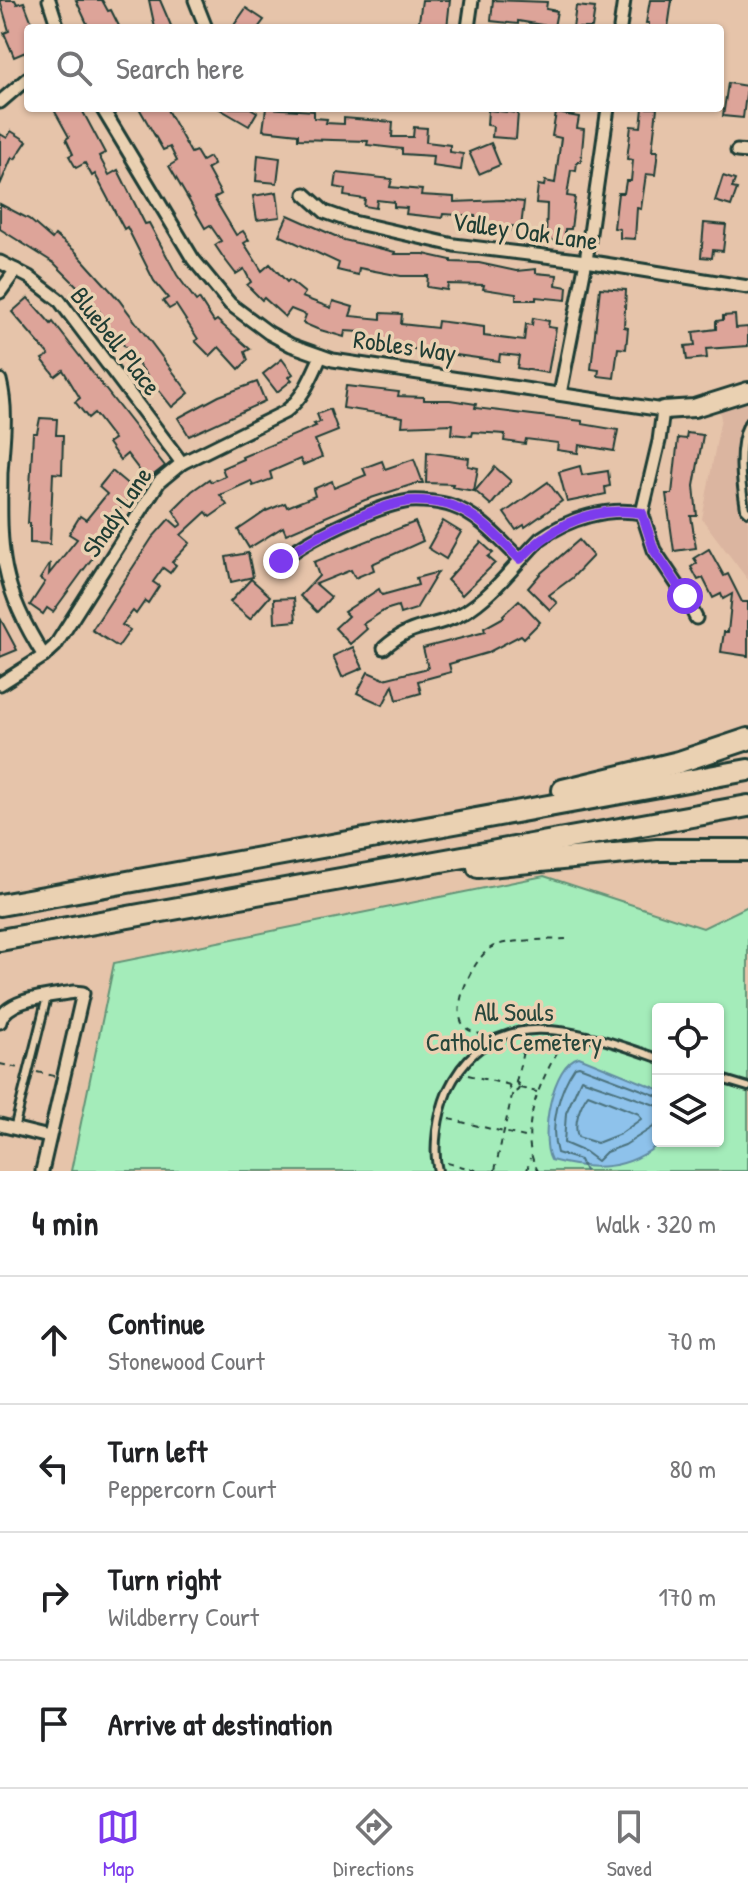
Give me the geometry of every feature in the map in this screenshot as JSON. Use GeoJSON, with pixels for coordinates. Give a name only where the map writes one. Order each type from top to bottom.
{"type":"FeatureCollection","features":[{"type":"Feature","properties":{"kind":"highway"},"geometry":{"type":"LineString","coordinates":[[381,837],[447,815],[652,769],[748,739]]}},
{"type":"Feature","properties":{"kind":"highway"},"geometry":{"type":"LineString","coordinates":[[0,905],[748,770]]}},
{"type":"Feature","properties":{"kind":"highway"},"geometry":{"type":"LineString","coordinates":[[0,940],[748,806]]}},
{"type":"Feature","properties":{"kind":"highway"},"geometry":{"type":"LineString","coordinates":[[407,867],[434,871],[657,850],[748,850]]}},
{"type":"Feature","properties":{"kind":"street"},"geometry":{"type":"LineString","coordinates":[[49,0],[57,24]]}},
{"type":"Feature","properties":{"kind":"street"},"geometry":{"type":"LineString","coordinates":[[195,0],[204,24]]}},
{"type":"Feature","properties":{"kind":"street"},"geometry":{"type":"LineString","coordinates":[[469,24],[472,0]]}},
{"type":"Feature","properties":{"kind":"street"},"geometry":{"type":"LineString","coordinates":[[621,24],[624,0]]}},
{"type":"Feature","properties":{"kind":"street"},"geometry":{"type":"LineString","coordinates":[[0,102],[24,81]]}},
{"type":"Feature","properties":{"kind":"street","name":"Robles Way"},"geometry":{"type":"LineString","coordinates":[[104,112],[193,259],[230,304],[269,333],[321,356],[663,410],[694,408],[748,391]]}},
{"type":"Feature","properties":{"kind":"street"},"geometry":{"type":"LineString","coordinates":[[560,394],[586,261],[607,112]]}},
{"type":"Feature","properties":{"kind":"street","name":"Valley Oak Lane"},"geometry":{"type":"LineString","coordinates":[[305,194],[325,212],[353,222],[454,245],[586,261],[748,287]]}},
{"type":"Feature","properties":{"kind":"street","name":"Bluebell Place"},"geometry":{"type":"LineString","coordinates":[[0,262],[59,300],[182,463]]}},
{"type":"Feature","properties":{"kind":"street"},"geometry":{"type":"LineString","coordinates":[[0,292],[16,270]]}},
{"type":"Feature","properties":{"kind":"street","name":"Shady Lane"},"geometry":{"type":"LineString","coordinates":[[0,684],[55,646],[159,482],[182,463],[285,412],[298,402],[321,356]]}},
{"type":"Feature","properties":{"kind":"street"},"geometry":{"type":"LineString","coordinates":[[0,380],[6,423],[1,472],[0,554],[11,599],[44,656]]}},
{"type":"Feature","properties":{"kind":"street"},"geometry":{"type":"LineString","coordinates":[[663,410],[642,513],[654,550],[696,618]]}},
{"type":"Feature","properties":{"kind":"street"},"geometry":{"type":"LineString","coordinates":[[281,561],[304,542],[410,501],[449,504],[460,509],[488,528],[520,559]]}},
{"type":"Feature","properties":{"kind":"street"},"geometry":{"type":"LineString","coordinates":[[384,648],[408,630],[449,620],[477,604],[540,539],[567,522],[589,515],[642,513]]}},
{"type":"Feature","properties":{"kind":"street"},"geometry":{"type":"LineString","coordinates":[[0,1022],[1,1015],[11,1005],[74,992],[83,993],[42,1171]]}},
{"type":"Feature","properties":{"kind":"street"},"geometry":{"type":"LineString","coordinates":[[0,1125],[49,1137]]}},
{"type":"Feature","properties":{"kind":"lane"},"geometry":{"type":"LineString","coordinates":[[748,423],[743,433],[741,484],[748,512]]}},
{"type":"Feature","properties":{"kind":"lane"},"geometry":{"type":"LineString","coordinates":[[14,1129],[47,997]]}},
{"type":"Feature","properties":{"kind":"lane"},"geometry":{"type":"LineString","coordinates":[[438,1171],[435,1160],[445,1098],[458,1073],[492,1042],[521,1031],[543,1028],[572,1030],[652,1056]]}},
{"type":"Feature","properties":{"kind":"lane"},"geometry":{"type":"LineString","coordinates":[[724,1080],[748,1087]]}},
{"type":"Feature","properties":{"kind":"path"},"geometry":{"type":"LineString","coordinates":[[490,1036],[467,1030],[460,1020],[459,1002],[466,982],[481,958],[492,947],[566,939]]}},
{"type":"Feature","properties":{"kind":"path"},"geometry":{"type":"LineString","coordinates":[[519,1088],[516,1082],[525,1043],[561,1046],[538,1092],[527,1171]]}},
{"type":"Feature","properties":{"kind":"path"},"geometry":{"type":"LineString","coordinates":[[458,1073],[510,1085],[516,1082]]}},
{"type":"Feature","properties":{"kind":"path"},"geometry":{"type":"LineString","coordinates":[[490,1171],[496,1170],[513,1091],[510,1085]]}},
{"type":"Feature","properties":{"kind":"path"},"geometry":{"type":"LineString","coordinates":[[513,1091],[519,1088],[538,1092]]}},
{"type":"Feature","properties":{"kind":"path"},"geometry":{"type":"LineString","coordinates":[[441,1118],[530,1138]]}},
{"type":"Feature","properties":{"kind":"path"},"geometry":{"type":"LineString","coordinates":[[531,1156],[538,1171]]}},
{"type":"Feature","properties":{"kind":"path"},"geometry":{"type":"LineString","coordinates":[[435,1160],[480,1171]]}},
{"type":"Feature","properties":{"kind":"shaded area"},"geometry":{"type":"Polygon","coordinates":[[[748,396],[748,580],[702,519],[721,418],[718,407],[748,396]]]}},
{"type":"Feature","properties":{"kind":"green space","name":"All Souls Catholic Cemetery"},"geometry":{"type":"Polygon","coordinates":[[[544,876],[703,928],[748,906],[748,1171],[71,1171],[114,963],[544,876]]]}},
{"type":"Feature","properties":{"kind":"water"},"geometry":{"type":"Polygon","coordinates":[[[579,1057],[652,1087],[654,1147],[636,1158],[610,1166],[581,1166],[551,1160],[547,1135],[550,1102],[555,1086],[570,1062],[579,1057]]]}},
{"type":"Feature","properties":{"kind":"building"},"geometry":{"type":"Polygon","coordinates":[[[0,0],[15,0],[17,4],[24,2],[32,24],[24,24],[24,53],[14,57],[4,33],[9,31],[0,0]]]}},
{"type":"Feature","properties":{"kind":"building"},"geometry":{"type":"Polygon","coordinates":[[[76,0],[102,0],[118,24],[87,24],[76,0]]]}},
{"type":"Feature","properties":{"kind":"building"},"geometry":{"type":"Polygon","coordinates":[[[149,0],[160,0],[170,24],[154,24],[149,0]]]}},
{"type":"Feature","properties":{"kind":"building"},"geometry":{"type":"Polygon","coordinates":[[[422,0],[450,0],[447,24],[419,24],[422,0]]]}},
{"type":"Feature","properties":{"kind":"building"},"geometry":{"type":"Polygon","coordinates":[[[493,0],[547,2],[546,9],[557,11],[555,24],[491,21],[493,0]]]}},
{"type":"Feature","properties":{"kind":"building"},"geometry":{"type":"Polygon","coordinates":[[[650,0],[672,0],[669,24],[646,23],[650,0]]]}},
{"type":"Feature","properties":{"kind":"building"},"geometry":{"type":"Polygon","coordinates":[[[576,6],[595,8],[593,24],[574,24],[576,6]]]}},
{"type":"Feature","properties":{"kind":"building"},"geometry":{"type":"Polygon","coordinates":[[[246,8],[264,20],[261,24],[235,24],[246,8]]]}},
{"type":"Feature","properties":{"kind":"building"},"geometry":{"type":"Polygon","coordinates":[[[728,83],[747,86],[743,118],[723,116],[728,83]]]}},
{"type":"Feature","properties":{"kind":"building"},"geometry":{"type":"Polygon","coordinates":[[[55,112],[83,112],[105,153],[99,156],[109,175],[118,170],[145,224],[149,223],[177,275],[196,301],[199,299],[214,322],[217,320],[250,349],[245,352],[248,360],[239,369],[219,347],[210,356],[195,341],[198,339],[176,305],[169,309],[163,301],[168,298],[154,281],[127,227],[124,229],[95,174],[92,176],[85,163],[76,168],[69,156],[73,154],[66,139],[69,137],[55,112]]]}},
{"type":"Feature","properties":{"kind":"building"},"geometry":{"type":"Polygon","coordinates":[[[141,112],[168,112],[191,153],[196,151],[202,161],[209,157],[214,165],[207,169],[221,194],[214,198],[236,235],[243,231],[249,240],[244,243],[262,271],[270,264],[287,282],[289,280],[305,293],[302,297],[331,308],[333,301],[353,307],[350,316],[381,319],[381,313],[402,314],[401,324],[437,328],[438,321],[484,327],[484,336],[524,341],[526,324],[532,325],[533,318],[549,321],[548,327],[556,328],[548,373],[517,368],[519,356],[500,354],[499,361],[359,341],[360,332],[345,331],[344,337],[317,329],[303,323],[306,315],[291,309],[285,317],[247,285],[251,282],[244,269],[236,274],[223,257],[215,245],[221,241],[210,225],[205,228],[169,166],[177,161],[170,147],[163,150],[141,112]]]}},
{"type":"Feature","properties":{"kind":"building"},"geometry":{"type":"Polygon","coordinates":[[[225,112],[257,112],[249,126],[225,112]]]}},
{"type":"Feature","properties":{"kind":"building"},"geometry":{"type":"Polygon","coordinates":[[[265,112],[314,112],[314,118],[327,119],[326,123],[344,124],[344,118],[393,122],[392,137],[413,137],[414,127],[427,128],[426,142],[450,145],[450,152],[463,154],[461,170],[432,166],[433,156],[402,154],[402,149],[367,145],[368,141],[298,139],[298,134],[263,130],[265,112]]]}},
{"type":"Feature","properties":{"kind":"building"},"geometry":{"type":"Polygon","coordinates":[[[488,112],[518,113],[516,139],[492,137],[493,126],[487,125],[488,112]]]}},
{"type":"Feature","properties":{"kind":"building"},"geometry":{"type":"Polygon","coordinates":[[[643,112],[657,112],[652,151],[658,151],[655,175],[646,174],[641,209],[637,208],[635,239],[620,238],[620,229],[614,228],[618,193],[624,193],[626,181],[631,181],[633,160],[627,159],[631,126],[641,127],[643,112]]]}},
{"type":"Feature","properties":{"kind":"building"},"geometry":{"type":"Polygon","coordinates":[[[556,113],[579,117],[577,128],[584,129],[581,162],[577,162],[576,171],[571,170],[567,196],[575,197],[571,229],[565,229],[565,241],[546,240],[547,204],[536,203],[538,185],[544,186],[545,181],[555,183],[561,138],[552,136],[556,113]]]}},
{"type":"Feature","properties":{"kind":"building"},"geometry":{"type":"Polygon","coordinates":[[[11,131],[27,141],[15,159],[12,157],[0,185],[0,134],[7,138],[11,131]]]}},
{"type":"Feature","properties":{"kind":"building"},"geometry":{"type":"Polygon","coordinates":[[[491,143],[500,165],[479,174],[469,152],[491,143]]]}},
{"type":"Feature","properties":{"kind":"building"},"geometry":{"type":"Polygon","coordinates":[[[258,155],[280,158],[277,183],[256,181],[258,155]]]}},
{"type":"Feature","properties":{"kind":"building"},"geometry":{"type":"Polygon","coordinates":[[[337,173],[392,179],[390,187],[422,190],[421,195],[454,197],[454,202],[524,202],[521,227],[511,226],[510,230],[500,228],[500,224],[475,225],[475,216],[443,214],[442,218],[406,214],[407,208],[394,207],[394,202],[377,200],[376,208],[364,206],[365,199],[344,196],[345,189],[335,187],[337,173]]]}},
{"type":"Feature","properties":{"kind":"building"},"geometry":{"type":"Polygon","coordinates":[[[723,176],[735,180],[732,188],[737,189],[731,206],[715,201],[723,176]]]}},
{"type":"Feature","properties":{"kind":"building"},"geometry":{"type":"Polygon","coordinates":[[[277,192],[280,217],[257,220],[253,196],[277,192]]]}},
{"type":"Feature","properties":{"kind":"building"},"geometry":{"type":"Polygon","coordinates":[[[0,204],[29,219],[52,239],[55,235],[75,251],[119,300],[189,393],[172,407],[87,296],[54,263],[0,229],[0,204]]]}},
{"type":"Feature","properties":{"kind":"building"},"geometry":{"type":"Polygon","coordinates":[[[288,215],[344,240],[394,254],[424,254],[451,262],[479,263],[516,271],[536,269],[536,273],[557,275],[556,285],[567,287],[566,300],[536,297],[536,300],[516,300],[516,294],[483,289],[484,285],[448,284],[447,290],[427,287],[428,276],[401,276],[359,268],[358,275],[337,270],[339,263],[279,235],[288,215]]]}},
{"type":"Feature","properties":{"kind":"building"},"geometry":{"type":"Polygon","coordinates":[[[704,223],[726,225],[723,251],[713,250],[712,258],[701,257],[704,223]]]}},
{"type":"Feature","properties":{"kind":"building"},"geometry":{"type":"Polygon","coordinates":[[[600,288],[626,290],[626,349],[618,348],[614,378],[598,376],[599,370],[591,369],[600,288]]]}},
{"type":"Feature","properties":{"kind":"building"},"geometry":{"type":"Polygon","coordinates":[[[28,298],[51,324],[53,322],[165,466],[147,480],[127,454],[120,460],[108,443],[114,439],[94,413],[88,418],[75,402],[80,398],[63,370],[55,376],[42,359],[49,355],[12,312],[28,298]]]}},
{"type":"Feature","properties":{"kind":"building"},"geometry":{"type":"Polygon","coordinates":[[[735,315],[736,328],[748,327],[748,346],[706,349],[707,358],[687,360],[685,346],[695,345],[693,332],[716,329],[716,321],[723,320],[723,316],[735,315]]]}},
{"type":"Feature","properties":{"kind":"building"},"geometry":{"type":"Polygon","coordinates":[[[282,359],[293,374],[289,377],[292,380],[277,392],[263,374],[282,359]]]}},
{"type":"Feature","properties":{"kind":"building"},"geometry":{"type":"Polygon","coordinates":[[[257,382],[265,401],[189,436],[178,418],[219,396],[257,382]]]}},
{"type":"Feature","properties":{"kind":"building"},"geometry":{"type":"Polygon","coordinates":[[[346,386],[399,392],[398,396],[424,397],[424,400],[476,404],[475,408],[582,421],[582,424],[618,430],[614,451],[579,445],[578,453],[557,450],[558,443],[526,439],[525,444],[504,441],[505,434],[452,434],[453,424],[402,426],[403,417],[343,408],[346,386]]]}},
{"type":"Feature","properties":{"kind":"building"},"geometry":{"type":"Polygon","coordinates":[[[330,409],[338,431],[315,440],[322,457],[303,465],[300,459],[270,472],[272,479],[253,486],[251,481],[220,495],[227,505],[210,517],[206,512],[181,535],[190,543],[172,562],[176,565],[170,573],[163,568],[153,582],[159,586],[148,603],[145,601],[136,614],[133,611],[122,625],[130,630],[118,647],[92,630],[152,538],[169,519],[178,527],[182,524],[173,510],[192,491],[209,479],[211,482],[225,476],[222,468],[242,457],[316,426],[314,424],[320,422],[317,414],[330,409]]]}},
{"type":"Feature","properties":{"kind":"building"},"geometry":{"type":"Polygon","coordinates":[[[40,418],[57,419],[56,435],[63,435],[62,474],[53,473],[50,544],[30,543],[28,523],[33,433],[37,433],[40,418]]]}},
{"type":"Feature","properties":{"kind":"building"},"geometry":{"type":"Polygon","coordinates":[[[687,433],[703,435],[694,486],[697,516],[691,516],[696,548],[674,551],[666,494],[672,494],[678,438],[686,439],[687,433]]]}},
{"type":"Feature","properties":{"kind":"building"},"geometry":{"type":"Polygon","coordinates":[[[427,452],[469,458],[468,466],[478,468],[474,491],[452,487],[453,484],[426,483],[427,452]]]}},
{"type":"Feature","properties":{"kind":"building"},"geometry":{"type":"Polygon","coordinates":[[[414,459],[423,483],[365,500],[286,534],[283,527],[249,548],[238,530],[266,511],[315,496],[313,489],[332,481],[334,488],[366,475],[363,468],[382,461],[385,469],[414,459]]]}},
{"type":"Feature","properties":{"kind":"building"},"geometry":{"type":"Polygon","coordinates":[[[580,466],[582,475],[608,471],[610,486],[605,487],[606,494],[567,502],[559,472],[580,466]]]}},
{"type":"Feature","properties":{"kind":"building"},"geometry":{"type":"Polygon","coordinates":[[[495,467],[511,481],[491,505],[475,491],[495,467]]]}},
{"type":"Feature","properties":{"kind":"building"},"geometry":{"type":"Polygon","coordinates":[[[112,471],[136,491],[119,510],[121,512],[105,532],[93,557],[53,612],[47,608],[43,614],[30,605],[45,582],[40,579],[50,563],[49,574],[77,539],[69,534],[80,516],[86,520],[107,494],[99,487],[112,471]]]}},
{"type":"Feature","properties":{"kind":"building"},"geometry":{"type":"Polygon","coordinates":[[[548,482],[562,501],[516,530],[504,513],[548,482]]]}},
{"type":"Feature","properties":{"kind":"building"},"geometry":{"type":"Polygon","coordinates":[[[443,521],[461,532],[446,559],[428,548],[443,521]]]}},
{"type":"Feature","properties":{"kind":"building"},"geometry":{"type":"Polygon","coordinates":[[[415,522],[423,541],[372,564],[374,570],[355,578],[351,570],[316,584],[331,597],[317,612],[300,596],[319,576],[314,562],[415,522]]]}},
{"type":"Feature","properties":{"kind":"building"},"geometry":{"type":"Polygon","coordinates":[[[579,540],[593,556],[572,578],[549,595],[557,603],[550,610],[528,588],[579,540]]]}},
{"type":"Feature","properties":{"kind":"building"},"geometry":{"type":"Polygon","coordinates":[[[481,542],[493,553],[488,557],[495,563],[462,595],[447,580],[481,542]]]}},
{"type":"Feature","properties":{"kind":"building"},"geometry":{"type":"Polygon","coordinates":[[[709,549],[724,576],[728,574],[742,602],[748,602],[748,656],[721,652],[724,632],[728,632],[732,594],[723,599],[721,594],[713,598],[703,578],[698,580],[691,567],[697,563],[694,558],[709,549]]]}},
{"type":"Feature","properties":{"kind":"building"},"geometry":{"type":"Polygon","coordinates":[[[248,553],[253,577],[231,582],[226,557],[248,553]]]}},
{"type":"Feature","properties":{"kind":"building"},"geometry":{"type":"Polygon","coordinates":[[[438,572],[416,609],[400,614],[398,606],[385,610],[363,624],[367,629],[350,644],[335,628],[348,616],[344,612],[379,589],[382,595],[418,585],[416,578],[438,572]]]}},
{"type":"Feature","properties":{"kind":"building"},"geometry":{"type":"Polygon","coordinates":[[[251,579],[270,596],[250,619],[230,602],[251,579]]]}},
{"type":"Feature","properties":{"kind":"building"},"geometry":{"type":"Polygon","coordinates":[[[294,598],[296,621],[275,623],[274,599],[294,598]]]}},
{"type":"Feature","properties":{"kind":"building"},"geometry":{"type":"Polygon","coordinates":[[[519,600],[540,622],[524,638],[521,635],[487,653],[449,664],[451,672],[418,681],[421,693],[397,700],[393,685],[383,705],[357,693],[368,672],[384,679],[428,668],[423,648],[485,632],[484,628],[504,617],[519,600]]]}},
{"type":"Feature","properties":{"kind":"building"},"geometry":{"type":"Polygon","coordinates":[[[0,618],[17,650],[0,657],[0,618]]]}},
{"type":"Feature","properties":{"kind":"building"},"geometry":{"type":"Polygon","coordinates":[[[353,647],[363,668],[342,677],[333,656],[353,647]]]}},
{"type":"Feature","properties":{"kind":"route"},"geometry":{"type":"LineString","coordinates":[[281,561],[304,542],[410,501],[449,504],[460,509],[488,528],[520,559],[540,539],[567,522],[589,515],[632,511],[642,513],[654,550],[685,596]]}}]}
